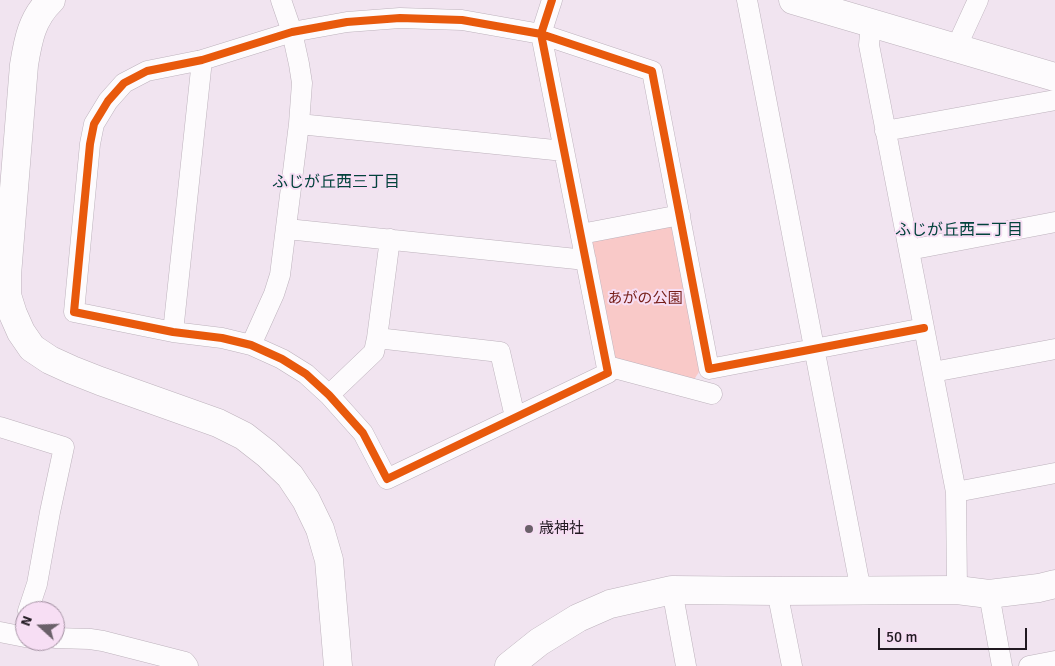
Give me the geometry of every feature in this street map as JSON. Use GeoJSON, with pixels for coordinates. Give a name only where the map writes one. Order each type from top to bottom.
{"type":"FeatureCollection","features":[{"type":"Feature","properties":{"kind":"street"},"geometry":{"type":"LineString","coordinates":[[250,345],[274,294],[280,275],[300,124],[302,83],[300,64],[282,0]]}},
{"type":"Feature","properties":{"kind":"street"},"geometry":{"type":"LineString","coordinates":[[552,0],[541,34],[608,373],[387,479],[363,433],[306,374],[282,359],[250,345],[222,338],[173,332],[74,312],[90,144],[94,124],[108,102],[124,83],[147,72],[202,60],[292,32],[347,22],[400,18],[462,20],[541,34],[652,71],[709,369],[924,328]]}},
{"type":"Feature","properties":{"kind":"street"},"geometry":{"type":"LineString","coordinates":[[747,0],[861,590]]}},
{"type":"Feature","properties":{"kind":"street"},"geometry":{"type":"LineString","coordinates":[[793,0],[1055,77]]}},
{"type":"Feature","properties":{"kind":"street"},"geometry":{"type":"LineString","coordinates":[[956,48],[978,0]]}},
{"type":"Feature","properties":{"kind":"street"},"geometry":{"type":"LineString","coordinates":[[46,2],[28,38],[24,65],[7,275],[7,295],[21,332],[32,348],[50,360],[100,381],[218,423],[244,436],[267,454],[290,476],[306,500],[320,529],[329,560],[338,666]]}},
{"type":"Feature","properties":{"kind":"street"},"geometry":{"type":"LineString","coordinates":[[872,23],[868,45],[956,492],[957,590]]}},
{"type":"Feature","properties":{"kind":"street"},"geometry":{"type":"LineString","coordinates":[[173,332],[202,60]]}},
{"type":"Feature","properties":{"kind":"street"},"geometry":{"type":"LineString","coordinates":[[886,131],[1055,100]]}},
{"type":"Feature","properties":{"kind":"street"},"geometry":{"type":"LineString","coordinates":[[300,124],[564,151]]}},
{"type":"Feature","properties":{"kind":"street"},"geometry":{"type":"LineString","coordinates":[[581,234],[680,215]]}},
{"type":"Feature","properties":{"kind":"street"},"geometry":{"type":"LineString","coordinates":[[909,250],[1055,222]]}},
{"type":"Feature","properties":{"kind":"street"},"geometry":{"type":"LineString","coordinates":[[287,229],[586,260]]}},
{"type":"Feature","properties":{"kind":"street"},"geometry":{"type":"LineString","coordinates":[[328,395],[374,352],[390,239]]}},
{"type":"Feature","properties":{"kind":"street"},"geometry":{"type":"LineString","coordinates":[[377,338],[500,352],[515,417]]}},
{"type":"Feature","properties":{"kind":"street"},"geometry":{"type":"LineString","coordinates":[[933,372],[1055,349]]}},
{"type":"Feature","properties":{"kind":"street"},"geometry":{"type":"LineString","coordinates":[[607,366],[712,394]]}},
{"type":"Feature","properties":{"kind":"street"},"geometry":{"type":"LineString","coordinates":[[0,427],[64,447],[31,601]]}},
{"type":"Feature","properties":{"kind":"street"},"geometry":{"type":"LineString","coordinates":[[956,492],[1055,472]]}},
{"type":"Feature","properties":{"kind":"street"},"geometry":{"type":"LineString","coordinates":[[508,666],[539,642],[578,618],[610,604],[672,590],[957,590],[989,594],[1039,588],[1055,584]]}},
{"type":"Feature","properties":{"kind":"street"},"geometry":{"type":"LineString","coordinates":[[672,590],[686,666]]}},
{"type":"Feature","properties":{"kind":"street"},"geometry":{"type":"LineString","coordinates":[[777,591],[792,666]]}},
{"type":"Feature","properties":{"kind":"street"},"geometry":{"type":"LineString","coordinates":[[989,594],[1002,666]]}},
{"type":"Feature","properties":{"kind":"street"},"geometry":{"type":"LineString","coordinates":[[0,632],[15,632]]}},
{"type":"Feature","properties":{"kind":"street"},"geometry":{"type":"LineString","coordinates":[[65,638],[103,641],[185,662],[188,666]]}},
{"type":"Feature","properties":{"kind":"street"},"geometry":{"type":"LineString","coordinates":[[1030,666],[1055,661]]}},
{"type":"Feature","properties":{"kind":"green space","name":"あがの公園"},"geometry":{"type":"Polygon","coordinates":[[[672,223],[701,369],[693,381],[615,360],[590,239],[672,223]]]}},
{"type":"Feature","properties":{"kind":"cycle path"},"geometry":{"type":"LineString","coordinates":[[552,0],[541,34],[608,373],[387,479],[363,433],[329,395],[306,374],[282,359],[251,345],[222,338],[173,332],[74,312],[90,144],[94,124],[108,101],[124,83],[147,71],[202,60],[292,32],[347,22],[400,18],[462,20],[541,34],[652,71],[709,369],[924,328]]}},
{"type":"Feature","properties":{"kind":"place","name":"歳神社"},"geometry":{"type":"Point","coordinates":[529,529]}},
{"type":"Feature","properties":{"kind":"district","name":"ふじが丘西三丁目"},"geometry":{"type":"Point","coordinates":[336,183]}},
{"type":"Feature","properties":{"kind":"district","name":"ふじが丘西二丁目"},"geometry":{"type":"Point","coordinates":[959,231]}}]}
